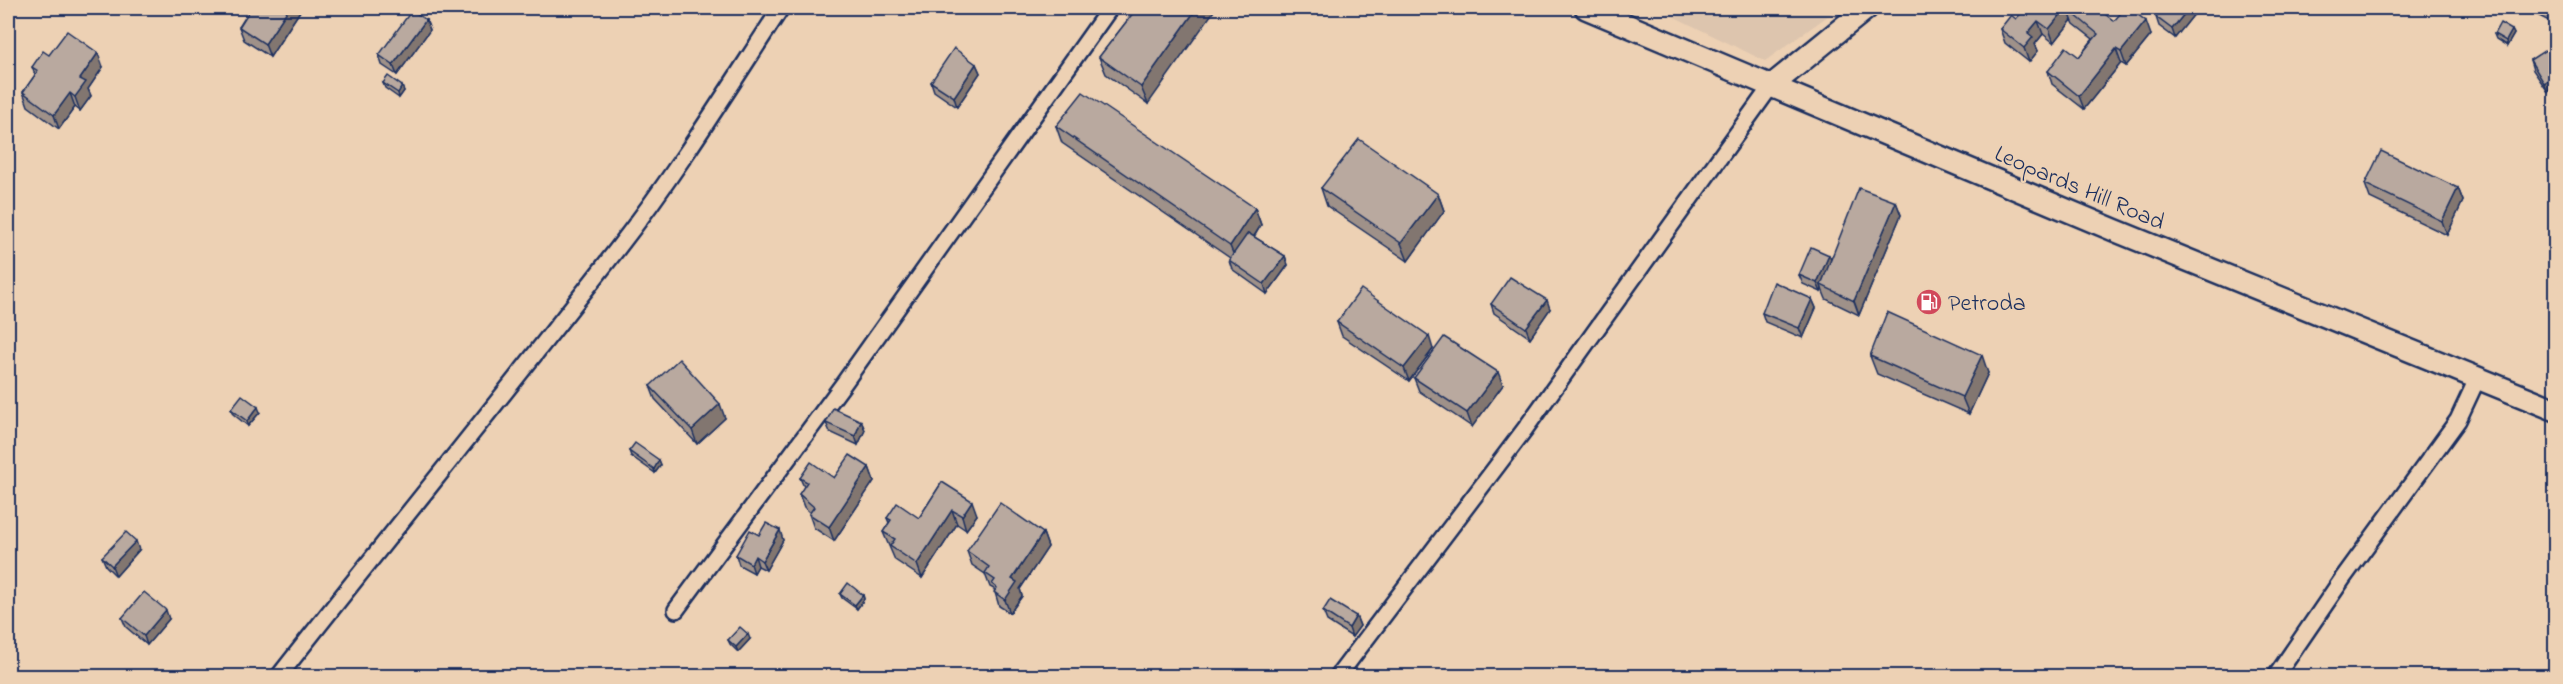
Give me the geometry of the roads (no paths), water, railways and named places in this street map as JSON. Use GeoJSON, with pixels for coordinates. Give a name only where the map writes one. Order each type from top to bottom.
{"type":"FeatureCollection","features":[{"type":"Feature","properties":{"kind":"main road","name":"Leopards Hill Road"},"geometry":{"type":"LineString","coordinates":[[1586,8],[2114,230],[2556,410]]}},
{"type":"Feature","properties":{"kind":"main road"},"geometry":{"type":"LineString","coordinates":[[1771,86],[1867,8]]}},
{"type":"Feature","properties":{"kind":"street"},"geometry":{"type":"LineString","coordinates":[[279,676],[428,485],[619,247],[693,143],[781,8]]}},
{"type":"Feature","properties":{"kind":"street"},"geometry":{"type":"LineString","coordinates":[[676,610],[844,383],[1110,8]]}},
{"type":"Feature","properties":{"kind":"street"},"geometry":{"type":"LineString","coordinates":[[1338,676],[1525,429],[1771,86]]}},
{"type":"Feature","properties":{"kind":"street"},"geometry":{"type":"LineString","coordinates":[[2277,676],[2343,578],[2457,420],[2478,377]]}},
{"type":"Feature","properties":{"kind":"place","name":"Petroda"},"geometry":{"type":"Point","coordinates":[1929,302]}}]}
